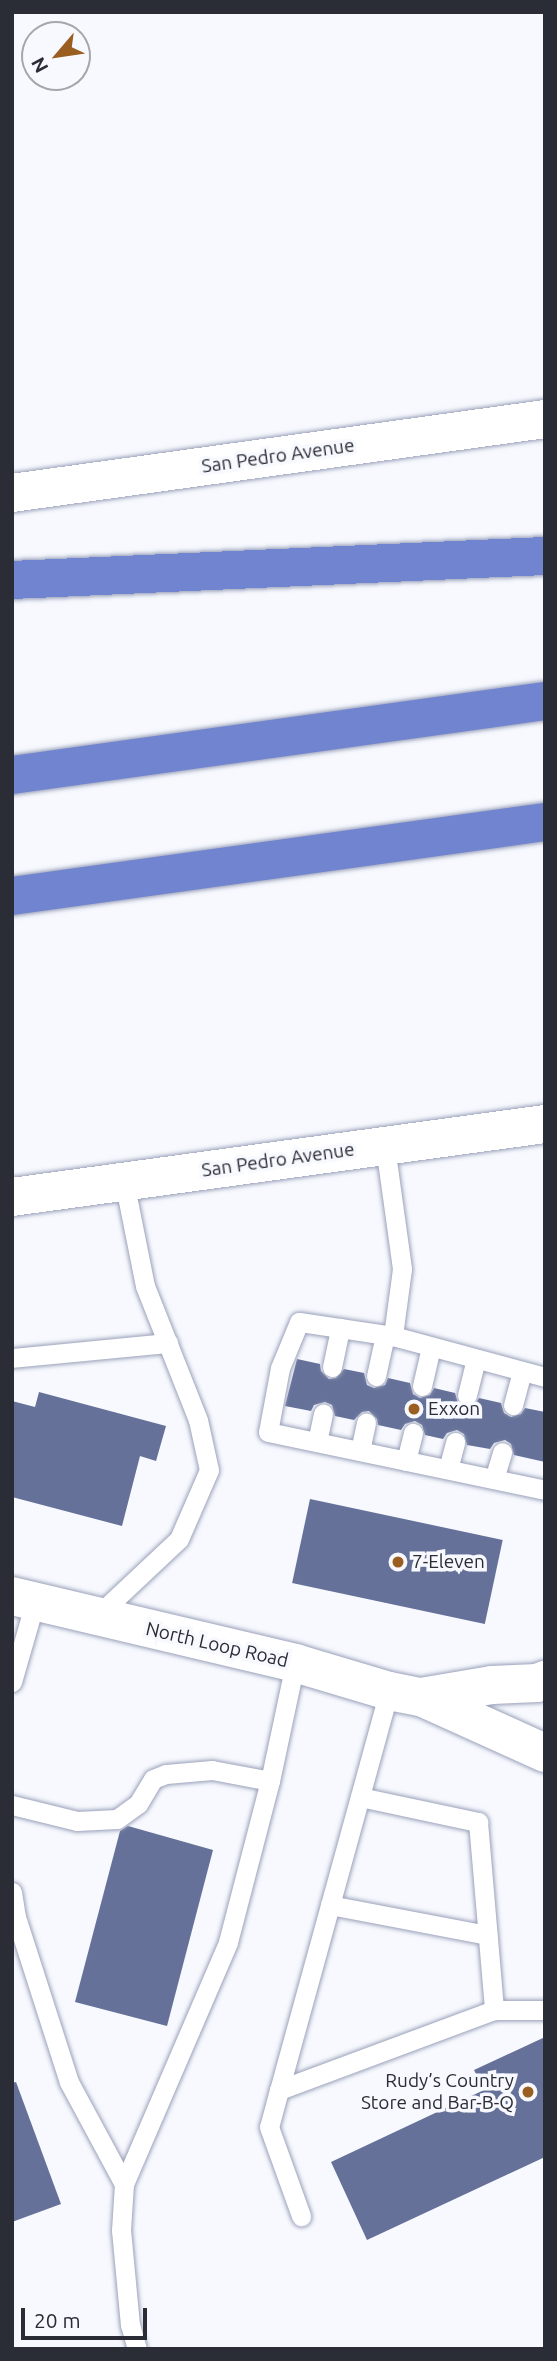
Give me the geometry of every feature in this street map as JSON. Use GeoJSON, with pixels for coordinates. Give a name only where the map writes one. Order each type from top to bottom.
{"type":"FeatureCollection","features":[{"type":"Feature","properties":{"kind":"highway"},"geometry":{"type":"LineString","coordinates":[[12,580],[545,556]]}},
{"type":"Feature","properties":{"kind":"highway"},"geometry":{"type":"LineString","coordinates":[[12,775],[545,701]]}},
{"type":"Feature","properties":{"kind":"highway"},"geometry":{"type":"LineString","coordinates":[[12,896],[545,822]]}},
{"type":"Feature","properties":{"kind":"main road","name":"San Pedro Avenue"},"geometry":{"type":"LineString","coordinates":[[12,493],[545,419]]}},
{"type":"Feature","properties":{"kind":"main road"},"geometry":{"type":"LineString","coordinates":[[533,1130],[545,1105]]}},
{"type":"Feature","properties":{"kind":"main road","name":"San Pedro Avenue"},"geometry":{"type":"LineString","coordinates":[[12,1197],[385,1146],[533,1130]]}},
{"type":"Feature","properties":{"kind":"main road","name":"North Loop Road"},"geometry":{"type":"LineString","coordinates":[[24,1599],[295,1663],[405,1694],[545,1753]]}},
{"type":"Feature","properties":{"kind":"main road","name":"North Loop Road"},"geometry":{"type":"LineString","coordinates":[[405,1694],[492,1685],[537,1684],[545,1680]]}},
{"type":"Feature","properties":{"kind":"lane"},"geometry":{"type":"LineString","coordinates":[[376,1376],[389,1336],[402,1269],[385,1146]]}},
{"type":"Feature","properties":{"kind":"lane"},"geometry":{"type":"LineString","coordinates":[[97,1616],[179,1539],[209,1470],[198,1420],[145,1286],[124,1181]]}},
{"type":"Feature","properties":{"kind":"lane"},"geometry":{"type":"LineString","coordinates":[[545,1377],[389,1336],[299,1322],[281,1368],[268,1432],[545,1490]]}},
{"type":"Feature","properties":{"kind":"lane"},"geometry":{"type":"LineString","coordinates":[[332,1367],[340,1328]]}},
{"type":"Feature","properties":{"kind":"lane"},"geometry":{"type":"LineString","coordinates":[[12,1358],[168,1343]]}},
{"type":"Feature","properties":{"kind":"lane"},"geometry":{"type":"LineString","coordinates":[[422,1385],[431,1347]]}},
{"type":"Feature","properties":{"kind":"lane"},"geometry":{"type":"LineString","coordinates":[[467,1395],[476,1359]]}},
{"type":"Feature","properties":{"kind":"lane"},"geometry":{"type":"LineString","coordinates":[[513,1405],[522,1371]]}},
{"type":"Feature","properties":{"kind":"lane"},"geometry":{"type":"LineString","coordinates":[[317,1442],[323,1414]]}},
{"type":"Feature","properties":{"kind":"lane"},"geometry":{"type":"LineString","coordinates":[[360,1451],[366,1423]]}},
{"type":"Feature","properties":{"kind":"lane"},"geometry":{"type":"LineString","coordinates":[[406,1461],[413,1433]]}},
{"type":"Feature","properties":{"kind":"lane"},"geometry":{"type":"LineString","coordinates":[[448,1469],[455,1442]]}},
{"type":"Feature","properties":{"kind":"lane"},"geometry":{"type":"LineString","coordinates":[[494,1479],[502,1452]]}},
{"type":"Feature","properties":{"kind":"lane"},"geometry":{"type":"LineString","coordinates":[[12,1682],[24,1599]]}},
{"type":"Feature","properties":{"kind":"lane"},"geometry":{"type":"LineString","coordinates":[[137,2349],[131,2325],[121,2230],[124,2184],[228,1942],[270,1781],[295,1663]]}},
{"type":"Feature","properties":{"kind":"lane"},"geometry":{"type":"LineString","coordinates":[[301,2216],[269,2127],[360,1797],[405,1694]]}},
{"type":"Feature","properties":{"kind":"lane"},"geometry":{"type":"LineString","coordinates":[[12,1805],[78,1821],[117,1819],[138,1804],[153,1779],[166,1774],[212,1770],[270,1781]]}},
{"type":"Feature","properties":{"kind":"lane"},"geometry":{"type":"LineString","coordinates":[[360,1797],[478,1822],[494,2010]]}},
{"type":"Feature","properties":{"kind":"lane"},"geometry":{"type":"LineString","coordinates":[[12,1892],[16,1917],[69,2082],[124,2184]]}},
{"type":"Feature","properties":{"kind":"lane"},"geometry":{"type":"LineString","coordinates":[[330,1905],[487,1935]]}},
{"type":"Feature","properties":{"kind":"lane"},"geometry":{"type":"LineString","coordinates":[[279,2090],[494,2010],[545,2010]]}},
{"type":"Feature","properties":{"kind":"building","name":"Exxon"},"geometry":{"type":"Polygon","coordinates":[[[297,1359],[320,1364],[321,1371],[329,1379],[336,1378],[344,1369],[364,1373],[367,1385],[374,1388],[385,1385],[388,1378],[410,1383],[413,1394],[420,1398],[430,1395],[434,1388],[455,1393],[458,1403],[465,1407],[475,1404],[479,1398],[501,1403],[504,1413],[511,1417],[521,1414],[525,1408],[545,1412],[545,1462],[514,1455],[511,1444],[505,1440],[494,1443],[490,1449],[467,1445],[464,1434],[457,1430],[447,1433],[443,1439],[425,1435],[422,1425],[415,1421],[405,1424],[401,1430],[378,1425],[377,1419],[369,1411],[362,1412],[354,1420],[335,1416],[332,1405],[325,1402],[314,1405],[311,1411],[285,1406],[297,1359]]]}},
{"type":"Feature","properties":{"kind":"building"},"geometry":{"type":"Polygon","coordinates":[[[39,1392],[166,1426],[156,1461],[140,1456],[122,1526],[12,1497],[12,1401],[35,1407],[39,1392]]]}},
{"type":"Feature","properties":{"kind":"building","name":"7-Eleven"},"geometry":{"type":"Polygon","coordinates":[[[310,1499],[503,1540],[485,1624],[292,1583],[310,1499]]]}},
{"type":"Feature","properties":{"kind":"building"},"geometry":{"type":"Polygon","coordinates":[[[128,1826],[213,1850],[167,2026],[75,2002],[120,1831],[128,1826]]]}},
{"type":"Feature","properties":{"kind":"building"},"geometry":{"type":"Polygon","coordinates":[[[545,2037],[545,2157],[367,2240],[331,2162],[484,2090],[474,2070],[545,2037]]]}},
{"type":"Feature","properties":{"kind":"building"},"geometry":{"type":"Polygon","coordinates":[[[16,2082],[61,2204],[12,2222],[12,2083],[16,2082]]]}},
{"type":"Feature","properties":{"kind":"place","name":"Exxon"},"geometry":{"type":"Point","coordinates":[414,1409]}},
{"type":"Feature","properties":{"kind":"place","name":"7-Eleven"},"geometry":{"type":"Point","coordinates":[398,1562]}},
{"type":"Feature","properties":{"kind":"place","name":"Rudy’s Country Store and Bar-B-Q"},"geometry":{"type":"Point","coordinates":[528,2092]}}]}
